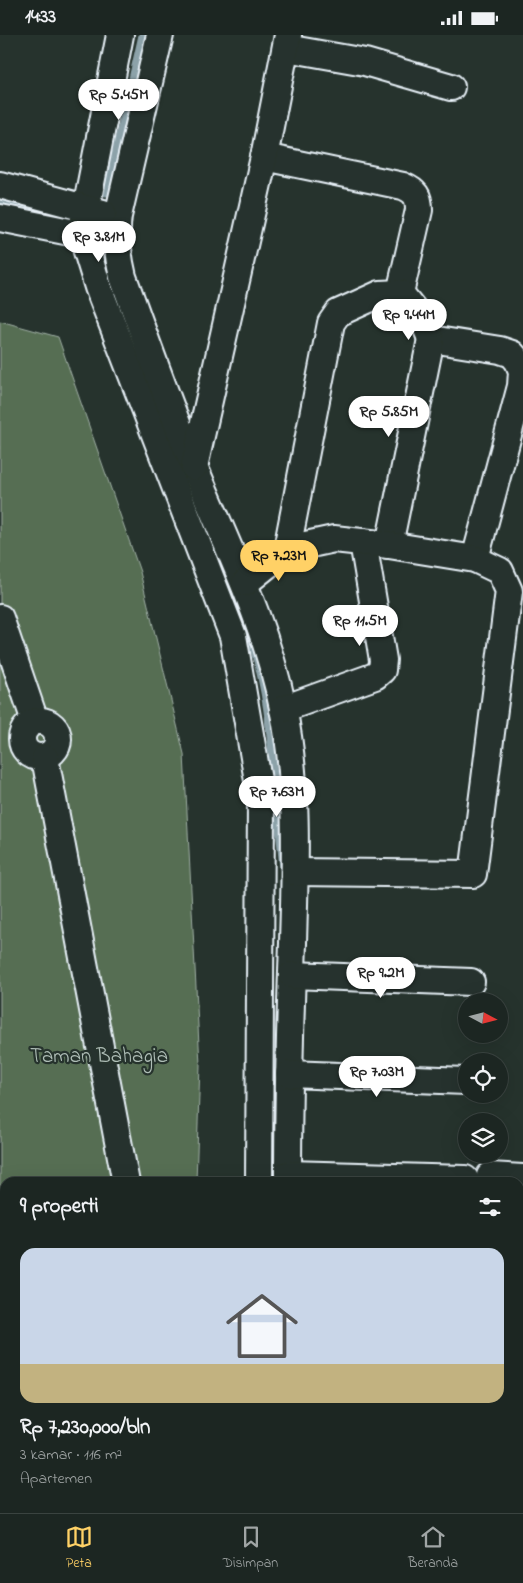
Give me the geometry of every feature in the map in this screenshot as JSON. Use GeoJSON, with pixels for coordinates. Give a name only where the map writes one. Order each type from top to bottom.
{"type":"FeatureCollection","features":[{"type":"Feature","properties":{"kind":"street"},"geometry":{"type":"LineString","coordinates":[[120,35],[84,220],[98,287],[233,636],[261,797],[259,1177]]}},
{"type":"Feature","properties":{"kind":"street"},"geometry":{"type":"LineString","coordinates":[[160,35],[118,216],[116,233],[118,256],[123,277],[168,403],[245,583],[266,639],[284,709],[292,765],[295,872],[288,1177]]}},
{"type":"Feature","properties":{"kind":"street"},"geometry":{"type":"LineString","coordinates":[[194,467],[264,157],[287,42],[451,87]]}},
{"type":"Feature","properties":{"kind":"street"},"geometry":{"type":"LineString","coordinates":[[264,157],[403,186],[413,190],[419,198],[419,209],[400,293]]}},
{"type":"Feature","properties":{"kind":"street"},"geometry":{"type":"LineString","coordinates":[[0,185],[84,220],[117,242]]}},
{"type":"Feature","properties":{"kind":"street"},"geometry":{"type":"LineString","coordinates":[[0,218],[84,220],[118,216]]}},
{"type":"Feature","properties":{"kind":"street"},"geometry":{"type":"LineString","coordinates":[[389,545],[431,339],[425,324],[400,293]]}},
{"type":"Feature","properties":{"kind":"street"},"geometry":{"type":"LineString","coordinates":[[287,549],[331,323],[338,313],[380,294],[400,293]]}},
{"type":"Feature","properties":{"kind":"street"},"geometry":{"type":"LineString","coordinates":[[431,339],[500,350],[512,354],[518,361],[522,371],[521,385],[475,559]]}},
{"type":"Feature","properties":{"kind":"street"},"geometry":{"type":"LineString","coordinates":[[245,583],[287,549],[334,539],[389,545],[475,559],[500,571],[509,591],[473,874],[295,872]]}},
{"type":"Feature","properties":{"kind":"street"},"geometry":{"type":"LineString","coordinates":[[284,709],[375,676],[382,670],[383,660],[363,542]]}},
{"type":"Feature","properties":{"kind":"street"},"geometry":{"type":"LineString","coordinates":[[0,618],[19,730],[42,721],[50,723],[58,735],[56,749],[45,757],[125,1177]]}},
{"type":"Feature","properties":{"kind":"street"},"geometry":{"type":"LineString","coordinates":[[261,797],[294,797]]}},
{"type":"Feature","properties":{"kind":"street"},"geometry":{"type":"LineString","coordinates":[[292,975],[471,982]]}},
{"type":"Feature","properties":{"kind":"street"},"geometry":{"type":"LineString","coordinates":[[289,1074],[458,1081]]}},
{"type":"Feature","properties":{"kind":"green space","name":"Taman Bahagia"},"geometry":{"type":"Polygon","coordinates":[[[0,321],[58,337],[140,572],[184,754],[200,1065],[196,1177],[0,1177],[0,321]]]}},
{"type":"Feature","properties":{"kind":"waterway"},"geometry":{"type":"LineString","coordinates":[[106,193],[142,35]]}},
{"type":"Feature","properties":{"kind":"waterway"},"geometry":{"type":"LineString","coordinates":[[0,203],[78,220]]}},
{"type":"Feature","properties":{"kind":"waterway"},"geometry":{"type":"LineString","coordinates":[[212,547],[246,627],[255,654],[268,715],[274,776]]}},
{"type":"Feature","properties":{"kind":"waterway"},"geometry":{"type":"LineString","coordinates":[[278,819],[283,868]]}}]}
